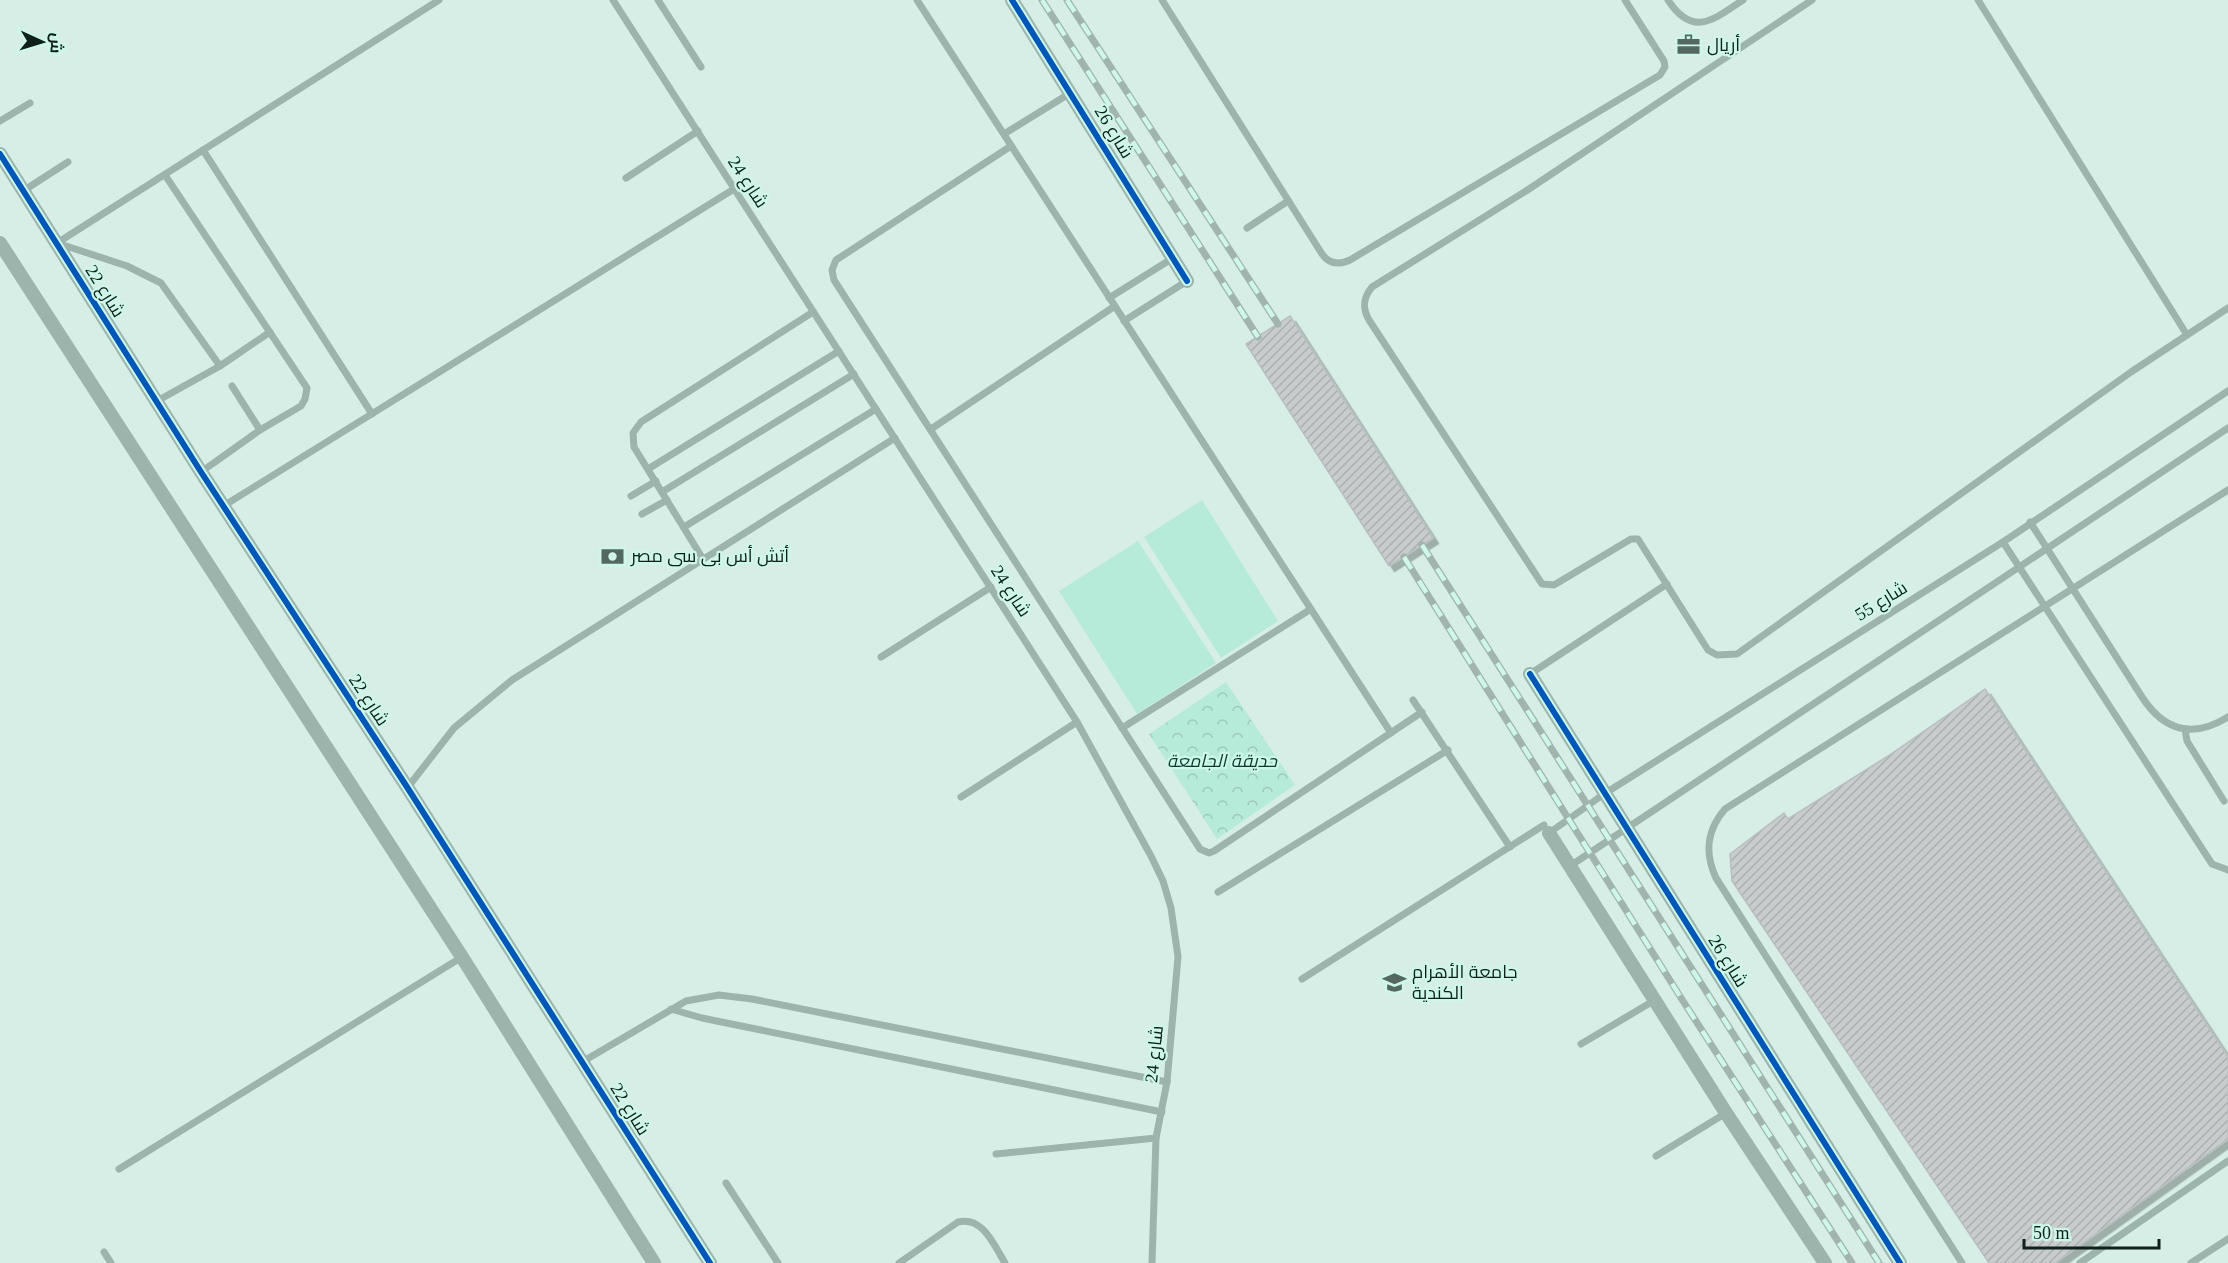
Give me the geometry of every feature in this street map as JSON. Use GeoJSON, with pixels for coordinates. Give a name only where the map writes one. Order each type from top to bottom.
{"type":"FeatureCollection","features":[{"type":"Feature","properties":{"kind":"street","name":"شارع 26"},"geometry":{"type":"LineString","coordinates":[[1012,0],[1187,281]]}},
{"type":"Feature","properties":{"kind":"street","name":"شارع 22"},"geometry":{"type":"LineString","coordinates":[[0,154],[201,472],[225,505],[407,787],[710,1263]]}},
{"type":"Feature","properties":{"kind":"street"},"geometry":{"type":"LineString","coordinates":[[0,243],[462,957],[654,1263]]}},
{"type":"Feature","properties":{"kind":"street","name":"شارع 26"},"geometry":{"type":"LineString","coordinates":[[1530,674],[1900,1263]]}},
{"type":"Feature","properties":{"kind":"street"},"geometry":{"type":"LineString","coordinates":[[1546,829],[1726,1113],[1826,1263]]}},
{"type":"Feature","properties":{"kind":"lane"},"geometry":{"type":"LineString","coordinates":[[57,243],[440,0]]}},
{"type":"Feature","properties":{"kind":"lane","name":"شارع 24"},"geometry":{"type":"LineString","coordinates":[[613,0],[1077,722],[1151,856],[1171,908],[1178,957],[1167,1082],[1156,1138],[1152,1263]]}},
{"type":"Feature","properties":{"kind":"lane"},"geometry":{"type":"LineString","coordinates":[[658,0],[701,67]]}},
{"type":"Feature","properties":{"kind":"lane"},"geometry":{"type":"LineString","coordinates":[[917,0],[1391,733]]}},
{"type":"Feature","properties":{"kind":"lane"},"geometry":{"type":"LineString","coordinates":[[1162,0],[1325,259],[1344,263],[1660,75],[1664,70],[1664,60],[1625,0]]}},
{"type":"Feature","properties":{"kind":"lane"},"geometry":{"type":"LineString","coordinates":[[1668,0],[1680,17],[1701,23],[1711,21],[1743,0]]}},
{"type":"Feature","properties":{"kind":"lane"},"geometry":{"type":"LineString","coordinates":[[1812,0],[1526,191],[1372,288],[1364,299],[1364,307],[1369,320],[1542,584],[1554,585],[1634,539],[1640,541],[1708,650],[1727,656],[1737,654],[2131,372],[2228,308]]}},
{"type":"Feature","properties":{"kind":"lane"},"geometry":{"type":"LineString","coordinates":[[1978,0],[2187,335]]}},
{"type":"Feature","properties":{"kind":"lane"},"geometry":{"type":"LineString","coordinates":[[1004,134],[1072,93]]}},
{"type":"Feature","properties":{"kind":"lane"},"geometry":{"type":"LineString","coordinates":[[0,121],[30,103]]}},
{"type":"Feature","properties":{"kind":"lane"},"geometry":{"type":"LineString","coordinates":[[626,178],[698,131]]}},
{"type":"Feature","properties":{"kind":"lane"},"geometry":{"type":"LineString","coordinates":[[1011,146],[836,260],[832,270],[834,280],[1200,849],[1209,853],[1422,712]]}},
{"type":"Feature","properties":{"kind":"lane"},"geometry":{"type":"LineString","coordinates":[[203,150],[372,414]]}},
{"type":"Feature","properties":{"kind":"lane"},"geometry":{"type":"LineString","coordinates":[[23,191],[68,162]]}},
{"type":"Feature","properties":{"kind":"lane"},"geometry":{"type":"LineString","coordinates":[[165,175],[307,388],[301,406],[260,430],[201,472]]}},
{"type":"Feature","properties":{"kind":"lane"},"geometry":{"type":"LineString","coordinates":[[225,505],[734,189]]}},
{"type":"Feature","properties":{"kind":"lane"},"geometry":{"type":"LineString","coordinates":[[1247,228],[1288,201]]}},
{"type":"Feature","properties":{"kind":"lane"},"geometry":{"type":"LineString","coordinates":[[57,243],[127,266],[161,283],[220,366]]}},
{"type":"Feature","properties":{"kind":"lane"},"geometry":{"type":"LineString","coordinates":[[1109,298],[1173,258]]}},
{"type":"Feature","properties":{"kind":"lane"},"geometry":{"type":"LineString","coordinates":[[1124,321],[1187,281]]}},
{"type":"Feature","properties":{"kind":"lane"},"geometry":{"type":"LineString","coordinates":[[931,429],[1115,306]]}},
{"type":"Feature","properties":{"kind":"lane"},"geometry":{"type":"LineString","coordinates":[[703,559],[632,440],[636,427],[640,422],[813,312]]}},
{"type":"Feature","properties":{"kind":"lane"},"geometry":{"type":"LineString","coordinates":[[157,401],[220,366],[270,332]]}},
{"type":"Feature","properties":{"kind":"lane"},"geometry":{"type":"LineString","coordinates":[[648,469],[839,351]]}},
{"type":"Feature","properties":{"kind":"lane"},"geometry":{"type":"LineString","coordinates":[[662,492],[854,374]]}},
{"type":"Feature","properties":{"kind":"lane"},"geometry":{"type":"LineString","coordinates":[[232,386],[260,430]]}},
{"type":"Feature","properties":{"kind":"lane","name":"شارع 55"},"geometry":{"type":"LineString","coordinates":[[1302,979],[1510,847],[1546,829],[1604,794],[2002,542],[2228,391]]}},
{"type":"Feature","properties":{"kind":"lane"},"geometry":{"type":"LineString","coordinates":[[684,526],[876,409]]}},
{"type":"Feature","properties":{"kind":"lane"},"geometry":{"type":"LineString","coordinates":[[1570,866],[1626,826],[2228,428]]}},
{"type":"Feature","properties":{"kind":"lane"},"geometry":{"type":"LineString","coordinates":[[407,787],[448,735],[482,703],[544,658],[895,438]]}},
{"type":"Feature","properties":{"kind":"lane"},"geometry":{"type":"LineString","coordinates":[[631,496],[656,481]]}},
{"type":"Feature","properties":{"kind":"lane"},"geometry":{"type":"LineString","coordinates":[[1962,1263],[1716,878],[1709,860],[1708,842],[1717,818],[1725,809],[2228,490]]}},
{"type":"Feature","properties":{"kind":"lane"},"geometry":{"type":"LineString","coordinates":[[642,514],[667,500]]}},
{"type":"Feature","properties":{"kind":"lane"},"geometry":{"type":"LineString","coordinates":[[2030,522],[2150,709],[2160,719],[2185,729],[2207,728],[2228,717]]}},
{"type":"Feature","properties":{"kind":"lane"},"geometry":{"type":"LineString","coordinates":[[2002,542],[2212,864],[2228,870]]}},
{"type":"Feature","properties":{"kind":"lane"},"geometry":{"type":"LineString","coordinates":[[1530,674],[1667,584]]}},
{"type":"Feature","properties":{"kind":"lane"},"geometry":{"type":"LineString","coordinates":[[881,657],[991,587]]}},
{"type":"Feature","properties":{"kind":"lane"},"geometry":{"type":"LineString","coordinates":[[1122,728],[1311,609]]}},
{"type":"Feature","properties":{"kind":"lane"},"geometry":{"type":"LineString","coordinates":[[1413,700],[1510,847]]}},
{"type":"Feature","properties":{"kind":"lane"},"geometry":{"type":"LineString","coordinates":[[961,797],[1077,722]]}},
{"type":"Feature","properties":{"kind":"lane"},"geometry":{"type":"LineString","coordinates":[[2185,729],[2187,741],[2224,801]]}},
{"type":"Feature","properties":{"kind":"lane"},"geometry":{"type":"LineString","coordinates":[[1218,892],[1448,750]]}},
{"type":"Feature","properties":{"kind":"lane"},"geometry":{"type":"LineString","coordinates":[[119,1169],[462,957]]}},
{"type":"Feature","properties":{"kind":"lane"},"geometry":{"type":"LineString","coordinates":[[582,1062],[671,1009],[702,996],[736,996],[1167,1082]]}},
{"type":"Feature","properties":{"kind":"lane"},"geometry":{"type":"LineString","coordinates":[[1581,1044],[1655,999]]}},
{"type":"Feature","properties":{"kind":"lane"},"geometry":{"type":"LineString","coordinates":[[671,1009],[702,1018],[1162,1112]]}},
{"type":"Feature","properties":{"kind":"lane"},"geometry":{"type":"LineString","coordinates":[[1656,1156],[1726,1113]]}},
{"type":"Feature","properties":{"kind":"lane"},"geometry":{"type":"LineString","coordinates":[[996,1154],[1156,1138]]}},
{"type":"Feature","properties":{"kind":"lane"},"geometry":{"type":"LineString","coordinates":[[2080,1263],[2228,1161]]}},
{"type":"Feature","properties":{"kind":"lane"},"geometry":{"type":"LineString","coordinates":[[726,1183],[778,1263]]}},
{"type":"Feature","properties":{"kind":"lane"},"geometry":{"type":"LineString","coordinates":[[899,1263],[958,1222],[964,1221],[981,1227],[1005,1263]]}},
{"type":"Feature","properties":{"kind":"lane"},"geometry":{"type":"LineString","coordinates":[[2191,1263],[2228,1239]]}},
{"type":"Feature","properties":{"kind":"lane"},"geometry":{"type":"LineString","coordinates":[[104,1252],[111,1263]]}},
{"type":"Feature","properties":{"kind":"green space"},"geometry":{"type":"Polygon","coordinates":[[[1202,500],[1278,621],[1221,658],[1144,537],[1202,500]]]}},
{"type":"Feature","properties":{"kind":"green space"},"geometry":{"type":"Polygon","coordinates":[[[1138,541],[1216,663],[1137,714],[1059,591],[1138,541]]]}},
{"type":"Feature","properties":{"kind":"green space","name":"حديقة الجامعة"},"geometry":{"type":"Polygon","coordinates":[[[1226,682],[1295,785],[1217,839],[1149,734],[1226,682]]]}},
{"type":"Feature","properties":{"kind":"building"},"geometry":{"type":"Polygon","coordinates":[[[1290,316],[1433,538],[1389,566],[1246,344],[1290,316]]]}},
{"type":"Feature","properties":{"kind":"building"},"geometry":{"type":"Polygon","coordinates":[[[1985,689],[2228,1057],[2228,1139],[2055,1263],[1989,1263],[1732,881],[1730,854],[1784,813],[1788,819],[1888,756],[1985,689]]]}},
{"type":"Feature","properties":{"kind":"railway"},"geometry":{"type":"LineString","coordinates":[[1042,0],[1258,337]]}},
{"type":"Feature","properties":{"kind":"railway"},"geometry":{"type":"LineString","coordinates":[[1067,0],[1278,324]]}},
{"type":"Feature","properties":{"kind":"railway"},"geometry":{"type":"LineString","coordinates":[[1422,545],[1879,1263]]}},
{"type":"Feature","properties":{"kind":"railway"},"geometry":{"type":"LineString","coordinates":[[1404,557],[1683,1001],[1852,1263]]}},
{"type":"Feature","properties":{"kind":"cycle path"},"geometry":{"type":"LineString","coordinates":[[1012,0],[1187,281]]}},
{"type":"Feature","properties":{"kind":"cycle path"},"geometry":{"type":"LineString","coordinates":[[0,154],[201,472],[407,787],[710,1263]]}},
{"type":"Feature","properties":{"kind":"cycle path"},"geometry":{"type":"LineString","coordinates":[[1530,674],[1900,1263]]}},
{"type":"Feature","properties":{"kind":"place","name":"أريال"},"geometry":{"type":"Point","coordinates":[1689,45]}},
{"type":"Feature","properties":{"kind":"place","name":"أتش أس بى سى مصر"},"geometry":{"type":"Point","coordinates":[613,556]}},
{"type":"Feature","properties":{"kind":"place","name":"جامعة الأهرام الكندية"},"geometry":{"type":"Point","coordinates":[1394,982]}}]}
